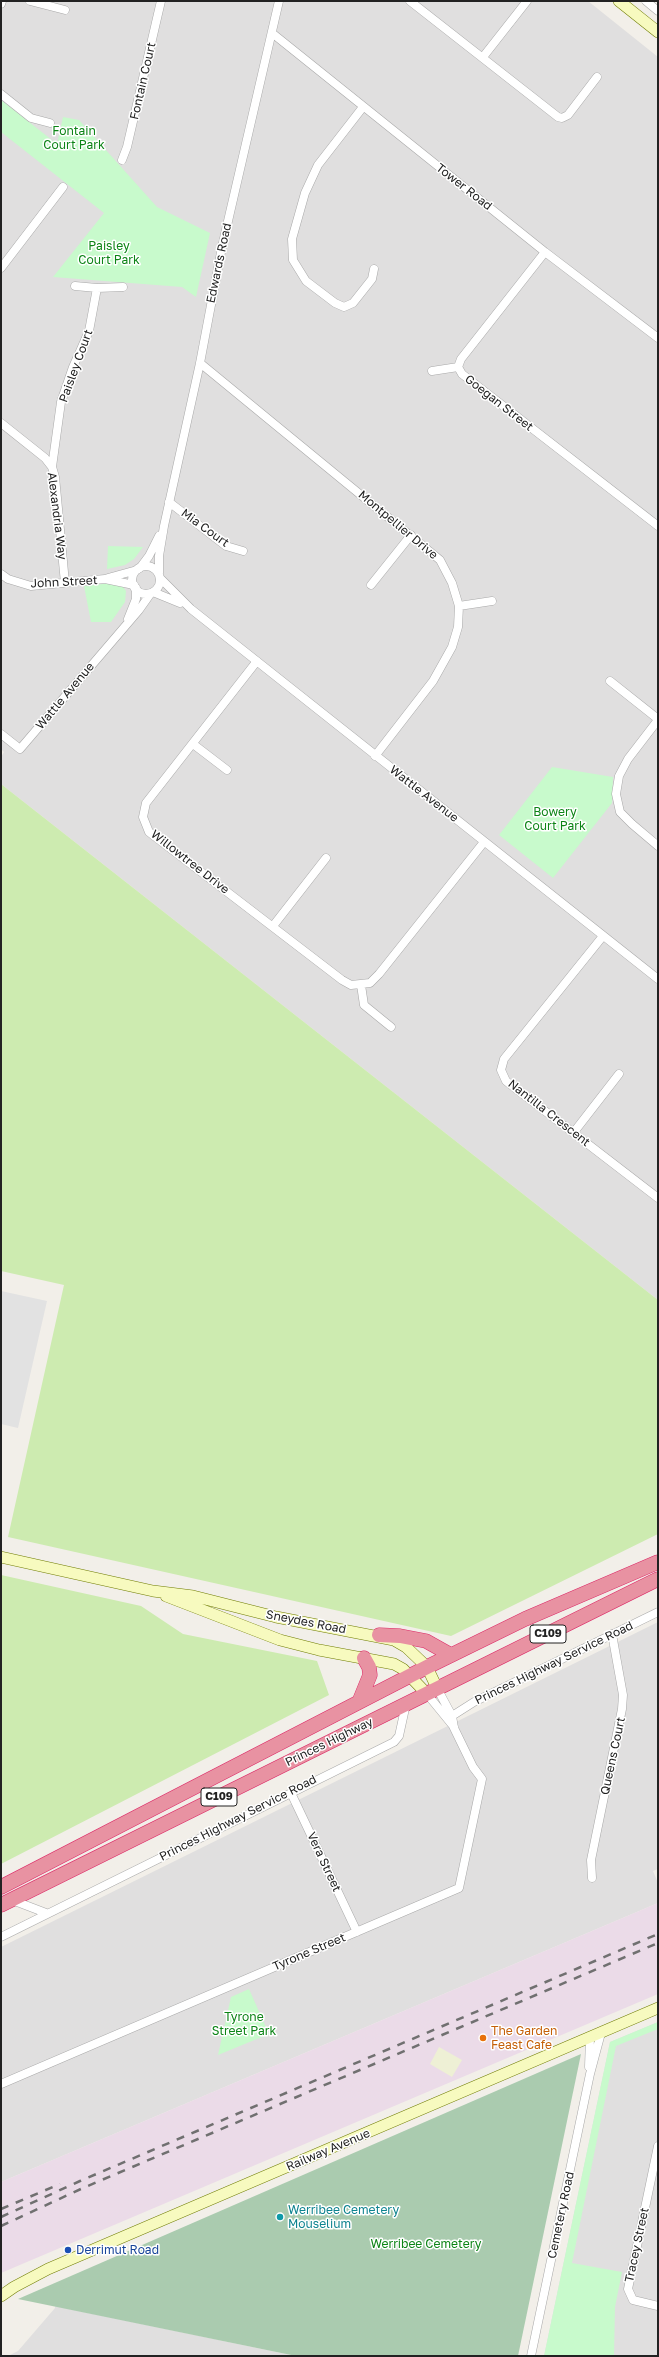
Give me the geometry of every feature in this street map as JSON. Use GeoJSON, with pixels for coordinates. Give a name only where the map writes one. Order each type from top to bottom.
{"type":"FeatureCollection","features":[{"type":"Feature","properties":{"kind":"highway","name":"Princes Highway"},"geometry":{"type":"LineString","coordinates":[[1,1886],[426,1667],[525,1619],[658,1562]]}},
{"type":"Feature","properties":{"kind":"highway","name":"Princes Highway"},"geometry":{"type":"LineString","coordinates":[[7,1903],[658,1579]]}},
{"type":"Feature","properties":{"kind":"highway"},"geometry":{"type":"LineString","coordinates":[[379,1636],[400,1636],[426,1641],[451,1655]]}},
{"type":"Feature","properties":{"kind":"highway"},"geometry":{"type":"LineString","coordinates":[[359,1702],[370,1675],[369,1668],[364,1658]]}},
{"type":"Feature","properties":{"kind":"main road"},"geometry":{"type":"LineString","coordinates":[[619,1],[658,32]]}},
{"type":"Feature","properties":{"kind":"main road","name":"Sneydes Road"},"geometry":{"type":"LineString","coordinates":[[1,1558],[153,1591],[193,1596],[276,1617],[394,1640],[406,1647],[426,1667],[432,1691]]}},
{"type":"Feature","properties":{"kind":"main road","name":"Sneydes Road"},"geometry":{"type":"LineString","coordinates":[[153,1591],[239,1626],[280,1640],[320,1650],[394,1664],[432,1691]]}},
{"type":"Feature","properties":{"kind":"main road","name":"Railway Avenue"},"geometry":{"type":"LineString","coordinates":[[1,2296],[14,2287],[48,2269],[658,2008]]}},
{"type":"Feature","properties":{"kind":"street"},"geometry":{"type":"LineString","coordinates":[[30,1],[66,10]]}},
{"type":"Feature","properties":{"kind":"street","name":"Fontain Court"},"geometry":{"type":"LineString","coordinates":[[122,160],[127,147],[161,1]]}},
{"type":"Feature","properties":{"kind":"street","name":"Edwards Road"},"geometry":{"type":"LineString","coordinates":[[159,575],[159,556],[164,526],[200,363],[222,247],[279,1]]}},
{"type":"Feature","properties":{"kind":"street"},"geometry":{"type":"LineString","coordinates":[[410,1],[555,116],[562,118],[568,115],[597,77]]}},
{"type":"Feature","properties":{"kind":"street"},"geometry":{"type":"LineString","coordinates":[[483,58],[527,1]]}},
{"type":"Feature","properties":{"kind":"street"},"geometry":{"type":"LineString","coordinates":[[646,1],[658,11]]}},
{"type":"Feature","properties":{"kind":"street","name":"Tower Road"},"geometry":{"type":"LineString","coordinates":[[272,33],[545,252],[658,338]]}},
{"type":"Feature","properties":{"kind":"street"},"geometry":{"type":"LineString","coordinates":[[1,94],[31,118],[50,123]]}},
{"type":"Feature","properties":{"kind":"street"},"geometry":{"type":"LineString","coordinates":[[363,107],[318,165],[305,193],[292,239],[293,260],[306,281],[335,303],[344,307],[353,303],[372,279],[374,269]]}},
{"type":"Feature","properties":{"kind":"street"},"geometry":{"type":"LineString","coordinates":[[1,268],[64,187]]}},
{"type":"Feature","properties":{"kind":"street","name":"Goegan Street"},"geometry":{"type":"LineString","coordinates":[[545,252],[461,359],[458,367],[462,374],[658,526]]}},
{"type":"Feature","properties":{"kind":"street"},"geometry":{"type":"LineString","coordinates":[[74,286],[98,288],[124,287]]}},
{"type":"Feature","properties":{"kind":"street","name":"Paisley Court"},"geometry":{"type":"LineString","coordinates":[[52,467],[61,402],[73,367],[90,331],[98,288]]}},
{"type":"Feature","properties":{"kind":"street","name":"Montpellier Drive"},"geometry":{"type":"LineString","coordinates":[[200,363],[440,560],[452,582],[459,606],[458,627],[452,647],[433,681],[376,756]]}},
{"type":"Feature","properties":{"kind":"street"},"geometry":{"type":"LineString","coordinates":[[432,371],[458,367]]}},
{"type":"Feature","properties":{"kind":"street","name":"Alexandria Way"},"geometry":{"type":"LineString","coordinates":[[1,423],[45,458],[52,467],[55,477],[65,583]]}},
{"type":"Feature","properties":{"kind":"street","name":"Mia Court"},"geometry":{"type":"LineString","coordinates":[[169,502],[226,546],[243,551]]}},
{"type":"Feature","properties":{"kind":"street","name":"Edwards Road"},"geometry":{"type":"LineString","coordinates":[[138,569],[149,556],[164,526]]}},
{"type":"Feature","properties":{"kind":"street"},"geometry":{"type":"LineString","coordinates":[[371,585],[411,535]]}},
{"type":"Feature","properties":{"kind":"street"},"geometry":{"type":"LineString","coordinates":[[148,566],[159,575],[159,586],[152,592],[142,593],[135,587],[133,577],[138,569],[148,566]]}},
{"type":"Feature","properties":{"kind":"street","name":"John Street"},"geometry":{"type":"LineString","coordinates":[[1,574],[8,579],[31,586],[105,579],[138,569]]}},
{"type":"Feature","properties":{"kind":"street","name":"Wattle Avenue"},"geometry":{"type":"LineString","coordinates":[[159,575],[191,609]]}},
{"type":"Feature","properties":{"kind":"street","name":"John Street"},"geometry":{"type":"LineString","coordinates":[[105,579],[135,587]]}},
{"type":"Feature","properties":{"kind":"street","name":"Wattle Avenue"},"geometry":{"type":"LineString","coordinates":[[126,625],[136,599],[135,587]]}},
{"type":"Feature","properties":{"kind":"street","name":"Wattle Avenue"},"geometry":{"type":"LineString","coordinates":[[1,734],[20,749],[139,610],[152,592],[171,597],[191,609],[658,980]]}},
{"type":"Feature","properties":{"kind":"street"},"geometry":{"type":"LineString","coordinates":[[459,606],[492,601]]}},
{"type":"Feature","properties":{"kind":"street","name":"Willowtree Drive"},"geometry":{"type":"LineString","coordinates":[[257,661],[146,802],[143,817],[149,832],[342,980],[351,984],[361,985]]}},
{"type":"Feature","properties":{"kind":"street"},"geometry":{"type":"LineString","coordinates":[[610,681],[658,720],[628,759],[619,776],[616,794],[620,812],[658,846]]}},
{"type":"Feature","properties":{"kind":"street"},"geometry":{"type":"LineString","coordinates":[[193,744],[227,770]]}},
{"type":"Feature","properties":{"kind":"street"},"geometry":{"type":"LineString","coordinates":[[391,1027],[364,1005],[361,985],[370,983],[379,974],[484,842]]}},
{"type":"Feature","properties":{"kind":"street"},"geometry":{"type":"LineString","coordinates":[[273,926],[326,858]]}},
{"type":"Feature","properties":{"kind":"street","name":"Nantilla Crescent"},"geometry":{"type":"LineString","coordinates":[[603,936],[504,1059],[501,1070],[506,1081],[657,1194]]}},
{"type":"Feature","properties":{"kind":"street"},"geometry":{"type":"LineString","coordinates":[[574,1132],[619,1074]]}},
{"type":"Feature","properties":{"kind":"street","name":"Princes Highway Service Road"},"geometry":{"type":"LineString","coordinates":[[452,1716],[474,1702],[658,1612]]}},
{"type":"Feature","properties":{"kind":"street","name":"Queens Court"},"geometry":{"type":"LineString","coordinates":[[592,1878],[591,1860],[622,1709],[623,1695],[612,1634]]}},
{"type":"Feature","properties":{"kind":"street","name":"Tyrone Street"},"geometry":{"type":"LineString","coordinates":[[432,1691],[452,1716],[454,1728]]}},
{"type":"Feature","properties":{"kind":"street","name":"Tyrone Street"},"geometry":{"type":"LineString","coordinates":[[1,2084],[459,1888],[483,1784],[482,1779],[472,1767],[454,1728],[432,1691]]}},
{"type":"Feature","properties":{"kind":"street","name":"Princes Highway Service Road"},"geometry":{"type":"LineString","coordinates":[[1,1937],[394,1742],[399,1736],[406,1704]]}},
{"type":"Feature","properties":{"kind":"street","name":"Vera Street"},"geometry":{"type":"LineString","coordinates":[[291,1793],[357,1932]]}},
{"type":"Feature","properties":{"kind":"street"},"geometry":{"type":"LineString","coordinates":[[7,1903],[46,1914]]}},
{"type":"Feature","properties":{"kind":"street","name":"Cemetery Road"},"geometry":{"type":"LineString","coordinates":[[531,2356],[590,2074],[601,2033]]}},
{"type":"Feature","properties":{"kind":"street","name":"Cemetery Road"},"geometry":{"type":"LineString","coordinates":[[590,2038],[590,2074]]}},
{"type":"Feature","properties":{"kind":"street","name":"Tracey Street"},"geometry":{"type":"LineString","coordinates":[[658,2146],[628,2289],[630,2297],[638,2302],[658,2306]]}},
{"type":"Feature","properties":{"kind":"shaded area"},"geometry":{"type":"Polygon","coordinates":[[[1,1],[588,1],[658,57],[658,1300],[1,784],[1,757],[4,752],[1,749],[1,1]]]}},
{"type":"Feature","properties":{"kind":"shaded area"},"geometry":{"type":"Polygon","coordinates":[[[1,1291],[47,1301],[18,1428],[1,1424],[1,1291]]]}},
{"type":"Feature","properties":{"kind":"shaded area"},"geometry":{"type":"Polygon","coordinates":[[[658,1622],[658,1869],[653,1871],[658,1883],[658,1903],[1,2182],[1,1947],[658,1622]]]}},
{"type":"Feature","properties":{"kind":"shaded area"},"geometry":{"type":"Polygon","coordinates":[[[658,1903],[658,1994],[1,2273],[1,2182],[658,1903]]]}},
{"type":"Feature","properties":{"kind":"shaded area"},"geometry":{"type":"Polygon","coordinates":[[[658,2022],[658,2356],[544,2356],[610,2042],[658,2022]]]}},
{"type":"Feature","properties":{"kind":"shaded area"},"geometry":{"type":"Polygon","coordinates":[[[55,2306],[296,2356],[8,2356],[18,2351],[55,2308],[55,2306]]]}},
{"type":"Feature","properties":{"kind":"green space"},"geometry":{"type":"Polygon","coordinates":[[[1,100],[57,144],[63,117],[79,120],[157,207],[210,233],[196,297],[182,287],[53,277],[104,213],[1,132],[1,100]]]}},
{"type":"Feature","properties":{"kind":"green space"},"geometry":{"type":"Polygon","coordinates":[[[108,546],[143,547],[134,559],[125,565],[107,569],[108,546]]]}},
{"type":"Feature","properties":{"kind":"green space"},"geometry":{"type":"Polygon","coordinates":[[[112,583],[122,586],[126,591],[125,602],[111,622],[91,622],[84,586],[112,583]]]}},
{"type":"Feature","properties":{"kind":"green space","name":"Bowery Court Park"},"geometry":{"type":"Polygon","coordinates":[[[552,767],[613,777],[612,803],[553,878],[499,835],[552,767]]]}},
{"type":"Feature","properties":{"kind":"green space"},"geometry":{"type":"Polygon","coordinates":[[[1,784],[658,1300],[658,1534],[451,1636],[8,1537],[64,1285],[1,1271],[1,784]]]}},
{"type":"Feature","properties":{"kind":"green space"},"geometry":{"type":"Polygon","coordinates":[[[1,1575],[141,1606],[183,1634],[317,1661],[329,1695],[1,1864],[1,1575]]]}},
{"type":"Feature","properties":{"kind":"green space","name":"Tyrone Street Park"},"geometry":{"type":"Polygon","coordinates":[[[249,1989],[269,2034],[218,2055],[231,1997],[249,1989]]]}},
{"type":"Feature","properties":{"kind":"green space"},"geometry":{"type":"Polygon","coordinates":[[[658,2022],[658,2029],[616,2046],[572,2263],[622,2272],[615,2307],[614,2356],[544,2356],[610,2042],[658,2022]]]}},
{"type":"Feature","properties":{"kind":"green space"},"geometry":{"type":"Polygon","coordinates":[[[439,2047],[462,2060],[452,2077],[430,2064],[439,2047]]]}},
{"type":"Feature","properties":{"kind":"green space","name":"Werribee Cemetery"},"geometry":{"type":"Polygon","coordinates":[[[581,2054],[518,2356],[296,2356],[18,2299],[581,2054]]]}},
{"type":"Feature","properties":{"kind":"railway"},"geometry":{"type":"LineString","coordinates":[[1,2217],[80,2181],[658,1934]]}},
{"type":"Feature","properties":{"kind":"railway"},"geometry":{"type":"LineString","coordinates":[[1,2226],[83,2188],[658,1943]]}},
{"type":"Feature","properties":{"kind":"railway"},"geometry":{"type":"LineString","coordinates":[[1,2209],[60,2184]]}},
{"type":"Feature","properties":{"kind":"place","name":"The Garden Feast Cafe"},"geometry":{"type":"Point","coordinates":[483,2038]}},
{"type":"Feature","properties":{"kind":"place","name":"Werribee Cemetery Mouselium"},"geometry":{"type":"Point","coordinates":[280,2217]}},
{"type":"Feature","properties":{"kind":"place","name":"Derrimut Road"},"geometry":{"type":"Point","coordinates":[68,2250]}},
{"type":"Feature","properties":{"kind":"park label","name":"Fontain Court Park"},"geometry":{"type":"Point","coordinates":[74,138]}},
{"type":"Feature","properties":{"kind":"park label","name":"Paisley Court Park"},"geometry":{"type":"Point","coordinates":[109,253]}}]}
